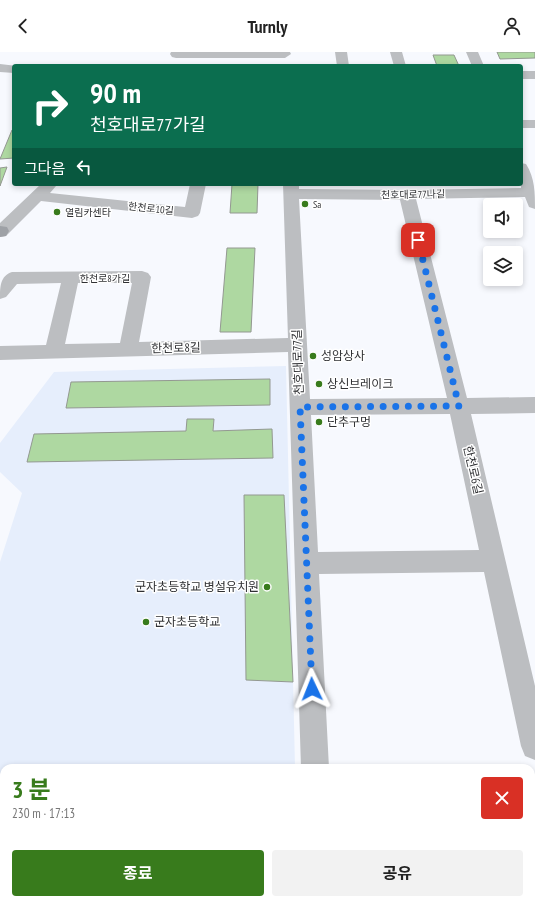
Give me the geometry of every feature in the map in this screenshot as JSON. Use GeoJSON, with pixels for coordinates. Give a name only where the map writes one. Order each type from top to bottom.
{"type":"FeatureCollection","features":[{"type":"Feature","properties":{"kind":"street"},"geometry":{"type":"LineString","coordinates":[[341,52],[343,64]]}},
{"type":"Feature","properties":{"kind":"street"},"geometry":{"type":"LineString","coordinates":[[396,52],[399,64]]}},
{"type":"Feature","properties":{"kind":"street"},"geometry":{"type":"LineString","coordinates":[[472,52],[477,64]]}},
{"type":"Feature","properties":{"kind":"street"},"geometry":{"type":"LineString","coordinates":[[249,53],[253,57],[253,64]]}},
{"type":"Feature","properties":{"kind":"street"},"geometry":{"type":"LineString","coordinates":[[175,55],[213,60],[249,53],[285,57]]}},
{"type":"Feature","properties":{"kind":"street"},"geometry":{"type":"LineString","coordinates":[[0,68],[12,69]]}},
{"type":"Feature","properties":{"kind":"street"},"geometry":{"type":"LineString","coordinates":[[523,75],[535,75]]}},
{"type":"Feature","properties":{"kind":"street"},"geometry":{"type":"LineString","coordinates":[[523,124],[535,124]]}},
{"type":"Feature","properties":{"kind":"street"},"geometry":{"type":"LineString","coordinates":[[523,172],[533,196]]}},
{"type":"Feature","properties":{"kind":"street"},"geometry":{"type":"LineString","coordinates":[[0,232],[48,186]]}},
{"type":"Feature","properties":{"kind":"street","name":"한천로10길"},"geometry":{"type":"LineString","coordinates":[[38,196],[192,213],[198,186]]}},
{"type":"Feature","properties":{"kind":"street","name":"천호대로77나길"},"geometry":{"type":"LineString","coordinates":[[291,189],[407,195],[533,196]]}},
{"type":"Feature","properties":{"kind":"street","name":"천호대로77길"},"geometry":{"type":"LineString","coordinates":[[291,189],[315,764]]}},
{"type":"Feature","properties":{"kind":"street","name":"한천로6길"},"geometry":{"type":"LineString","coordinates":[[407,195],[459,406],[535,746]]}},
{"type":"Feature","properties":{"kind":"street","name":"한천로8가길"},"geometry":{"type":"LineString","coordinates":[[0,293],[12,278],[142,278],[128,350]]}},
{"type":"Feature","properties":{"kind":"street"},"geometry":{"type":"LineString","coordinates":[[54,351],[71,278]]}},
{"type":"Feature","properties":{"kind":"street","name":"한천로8길"},"geometry":{"type":"LineString","coordinates":[[0,353],[298,345]]}},
{"type":"Feature","properties":{"kind":"street"},"geometry":{"type":"LineString","coordinates":[[300,407],[535,405]]}},
{"type":"Feature","properties":{"kind":"street"},"geometry":{"type":"LineString","coordinates":[[307,563],[494,562]]}},
{"type":"Feature","properties":{"kind":"shaded area","name":"군자초등학교"},"geometry":{"type":"Polygon","coordinates":[[[286,366],[295,764],[0,764],[0,562],[22,493],[0,472],[0,443],[54,372],[286,366]]]}},
{"type":"Feature","properties":{"kind":"building"},"geometry":{"type":"Polygon","coordinates":[[[497,52],[535,52],[535,58],[500,59],[497,52]]]}},
{"type":"Feature","properties":{"kind":"building"},"geometry":{"type":"Polygon","coordinates":[[[433,55],[454,55],[458,64],[436,64],[433,55]]]}},
{"type":"Feature","properties":{"kind":"building"},"geometry":{"type":"Polygon","coordinates":[[[12,130],[12,158],[0,159],[12,130]]]}},
{"type":"Feature","properties":{"kind":"building"},"geometry":{"type":"Polygon","coordinates":[[[7,167],[0,186],[0,168],[7,167]]]}},
{"type":"Feature","properties":{"kind":"building"},"geometry":{"type":"Polygon","coordinates":[[[232,186],[258,186],[257,213],[230,213],[232,186]]]}},
{"type":"Feature","properties":{"kind":"building"},"geometry":{"type":"Polygon","coordinates":[[[227,248],[255,248],[251,332],[220,332],[227,248]]]}},
{"type":"Feature","properties":{"kind":"building"},"geometry":{"type":"Polygon","coordinates":[[[270,379],[270,405],[66,408],[71,382],[270,379]]]}},
{"type":"Feature","properties":{"kind":"building"},"geometry":{"type":"Polygon","coordinates":[[[187,419],[214,419],[213,431],[272,429],[273,458],[27,462],[34,434],[186,431],[187,419]]]}},
{"type":"Feature","properties":{"kind":"building","name":"군자초등학교 병설유치원"},"geometry":{"type":"Polygon","coordinates":[[[244,495],[284,495],[293,682],[246,680],[244,495]]]}},
{"type":"Feature","properties":{"kind":"place","name":"Sa"},"geometry":{"type":"Point","coordinates":[305,204]}},
{"type":"Feature","properties":{"kind":"place","name":"열림카센타"},"geometry":{"type":"Point","coordinates":[57,212]}},
{"type":"Feature","properties":{"kind":"place","name":"성암상사"},"geometry":{"type":"Point","coordinates":[313,356]}},
{"type":"Feature","properties":{"kind":"place","name":"상신브레이크"},"geometry":{"type":"Point","coordinates":[319,384]}},
{"type":"Feature","properties":{"kind":"place","name":"단추구멍"},"geometry":{"type":"Point","coordinates":[319,422]}},
{"type":"Feature","properties":{"kind":"place","name":"군자초등학교 병설유치원"},"geometry":{"type":"Point","coordinates":[267,587]}},
{"type":"Feature","properties":{"kind":"place","name":"군자초등학교"},"geometry":{"type":"Point","coordinates":[146,622]}},
{"type":"Feature","properties":{"kind":"route"},"geometry":{"type":"LineString","coordinates":[[312,689],[300,407],[459,406],[418,240]]}}]}
